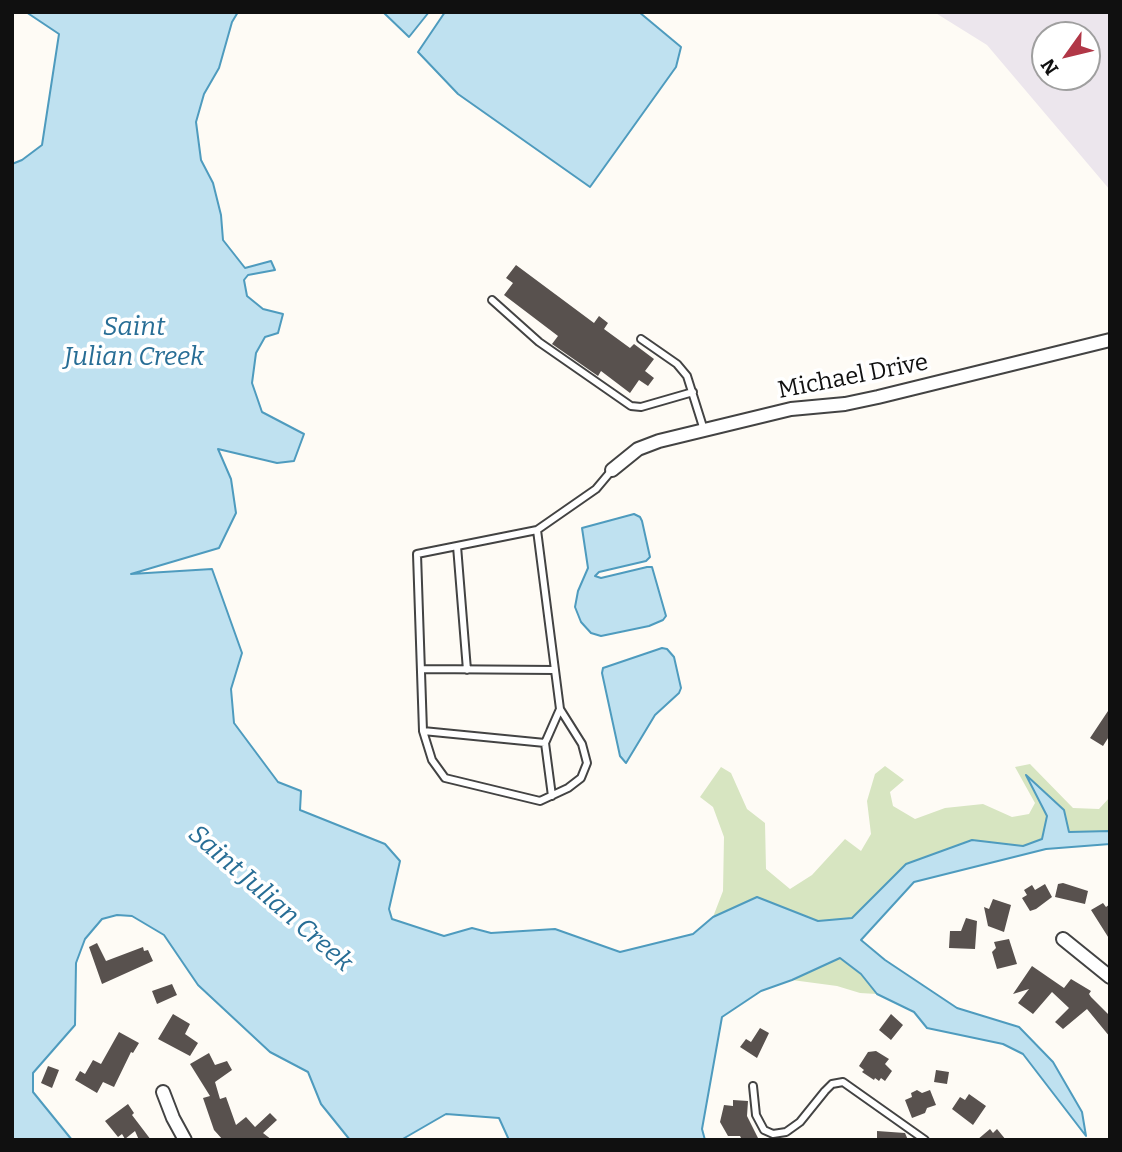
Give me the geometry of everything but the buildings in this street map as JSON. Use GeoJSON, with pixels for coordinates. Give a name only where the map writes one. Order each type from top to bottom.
{"type":"FeatureCollection","features":[{"type":"Feature","properties":{"kind":"street","name":"Michael Drive"},"geometry":{"type":"LineString","coordinates":[[612,470],[638,449],[659,441],[791,409],[845,404],[878,397],[1110,340]]}},
{"type":"Feature","properties":{"kind":"street"},"geometry":{"type":"LineString","coordinates":[[1063,939],[1110,977]]}},
{"type":"Feature","properties":{"kind":"street"},"geometry":{"type":"LineString","coordinates":[[163,1092],[185,1140]]}},
{"type":"Feature","properties":{"kind":"lane"},"geometry":{"type":"LineString","coordinates":[[492,300],[538,342],[631,406],[641,407],[693,392]]}},
{"type":"Feature","properties":{"kind":"lane"},"geometry":{"type":"LineString","coordinates":[[641,339],[677,364],[687,376],[705,430]]}},
{"type":"Feature","properties":{"kind":"lane"},"geometry":{"type":"LineString","coordinates":[[537,530],[560,709],[582,744],[587,764],[581,778],[540,801],[445,778],[432,760],[424,731],[417,554],[537,530],[596,489],[612,470]]}},
{"type":"Feature","properties":{"kind":"lane"},"geometry":{"type":"LineString","coordinates":[[457,546],[467,670]]}},
{"type":"Feature","properties":{"kind":"lane"},"geometry":{"type":"LineString","coordinates":[[421,669],[555,670]]}},
{"type":"Feature","properties":{"kind":"lane"},"geometry":{"type":"LineString","coordinates":[[552,796],[545,743],[560,709]]}},
{"type":"Feature","properties":{"kind":"lane"},"geometry":{"type":"LineString","coordinates":[[424,731],[545,743]]}},
{"type":"Feature","properties":{"kind":"lane"},"geometry":{"type":"LineString","coordinates":[[753,1086],[756,1115],[764,1130],[773,1134],[786,1132],[800,1122],[832,1084],[843,1082],[925,1140]]}},
{"type":"Feature","properties":{"kind":"shaded area"},"geometry":{"type":"Polygon","coordinates":[[[934,12],[1110,12],[1110,190],[987,45],[934,12]]]}},
{"type":"Feature","properties":{"kind":"green space"},"geometry":{"type":"Polygon","coordinates":[[[1030,764],[1073,808],[1099,809],[1110,797],[1110,831],[1069,832],[1027,777],[1047,816],[1042,839],[1023,846],[972,840],[906,864],[852,918],[818,921],[757,897],[713,917],[723,891],[724,837],[713,807],[700,797],[721,767],[731,773],[747,809],[765,823],[766,869],[790,889],[812,875],[845,839],[861,851],[871,834],[867,801],[875,774],[885,766],[904,780],[890,792],[893,806],[915,819],[945,808],[983,804],[1012,817],[1029,814],[1035,803],[1015,767],[1030,764]]]}},
{"type":"Feature","properties":{"kind":"green space"},"geometry":{"type":"Polygon","coordinates":[[[840,958],[861,974],[877,994],[792,980],[840,958]]]}},
{"type":"Feature","properties":{"kind":"water","name":"Saint Julian Creek"},"geometry":{"type":"Polygon","coordinates":[[[26,12],[238,12],[232,22],[219,68],[204,94],[196,122],[201,160],[213,183],[221,215],[223,240],[245,268],[271,261],[275,270],[248,275],[244,280],[247,296],[263,309],[283,314],[278,333],[265,337],[256,353],[252,383],[262,412],[304,434],[294,461],[277,463],[218,449],[231,479],[236,513],[219,548],[131,574],[212,569],[242,653],[231,689],[234,723],[278,782],[301,791],[300,810],[385,844],[400,861],[389,909],[392,919],[444,936],[472,928],[491,933],[555,929],[620,952],[693,934],[713,917],[757,897],[818,921],[852,918],[906,864],[972,840],[1023,846],[1042,839],[1047,816],[1026,775],[1064,810],[1069,832],[1110,831],[1110,844],[1046,849],[914,882],[861,940],[885,960],[957,1008],[1019,1027],[1053,1062],[1082,1112],[1086,1136],[1023,1054],[1003,1044],[927,1028],[914,1012],[877,994],[861,974],[840,958],[761,991],[722,1017],[702,1129],[705,1140],[509,1140],[499,1118],[446,1114],[401,1140],[350,1140],[321,1104],[308,1072],[270,1052],[198,985],[164,935],[132,916],[117,915],[102,919],[85,939],[76,963],[75,1025],[33,1073],[33,1092],[72,1140],[12,1140],[12,164],[42,145],[59,34],[26,12]]]}},
{"type":"Feature","properties":{"kind":"water"},"geometry":{"type":"Polygon","coordinates":[[[383,12],[429,12],[409,37],[383,12]]]}},
{"type":"Feature","properties":{"kind":"water"},"geometry":{"type":"Polygon","coordinates":[[[445,12],[639,12],[681,47],[676,67],[590,187],[458,94],[418,52],[445,12]]]}},
{"type":"Feature","properties":{"kind":"water"},"geometry":{"type":"Polygon","coordinates":[[[634,514],[642,521],[650,557],[646,561],[599,572],[595,576],[601,578],[652,567],[666,616],[649,626],[601,636],[591,633],[581,622],[575,607],[578,591],[588,568],[582,528],[634,514]]]}},
{"type":"Feature","properties":{"kind":"water"},"geometry":{"type":"Polygon","coordinates":[[[662,648],[667,649],[674,657],[681,688],[655,715],[626,763],[620,756],[603,668],[662,648]]]}}]}
